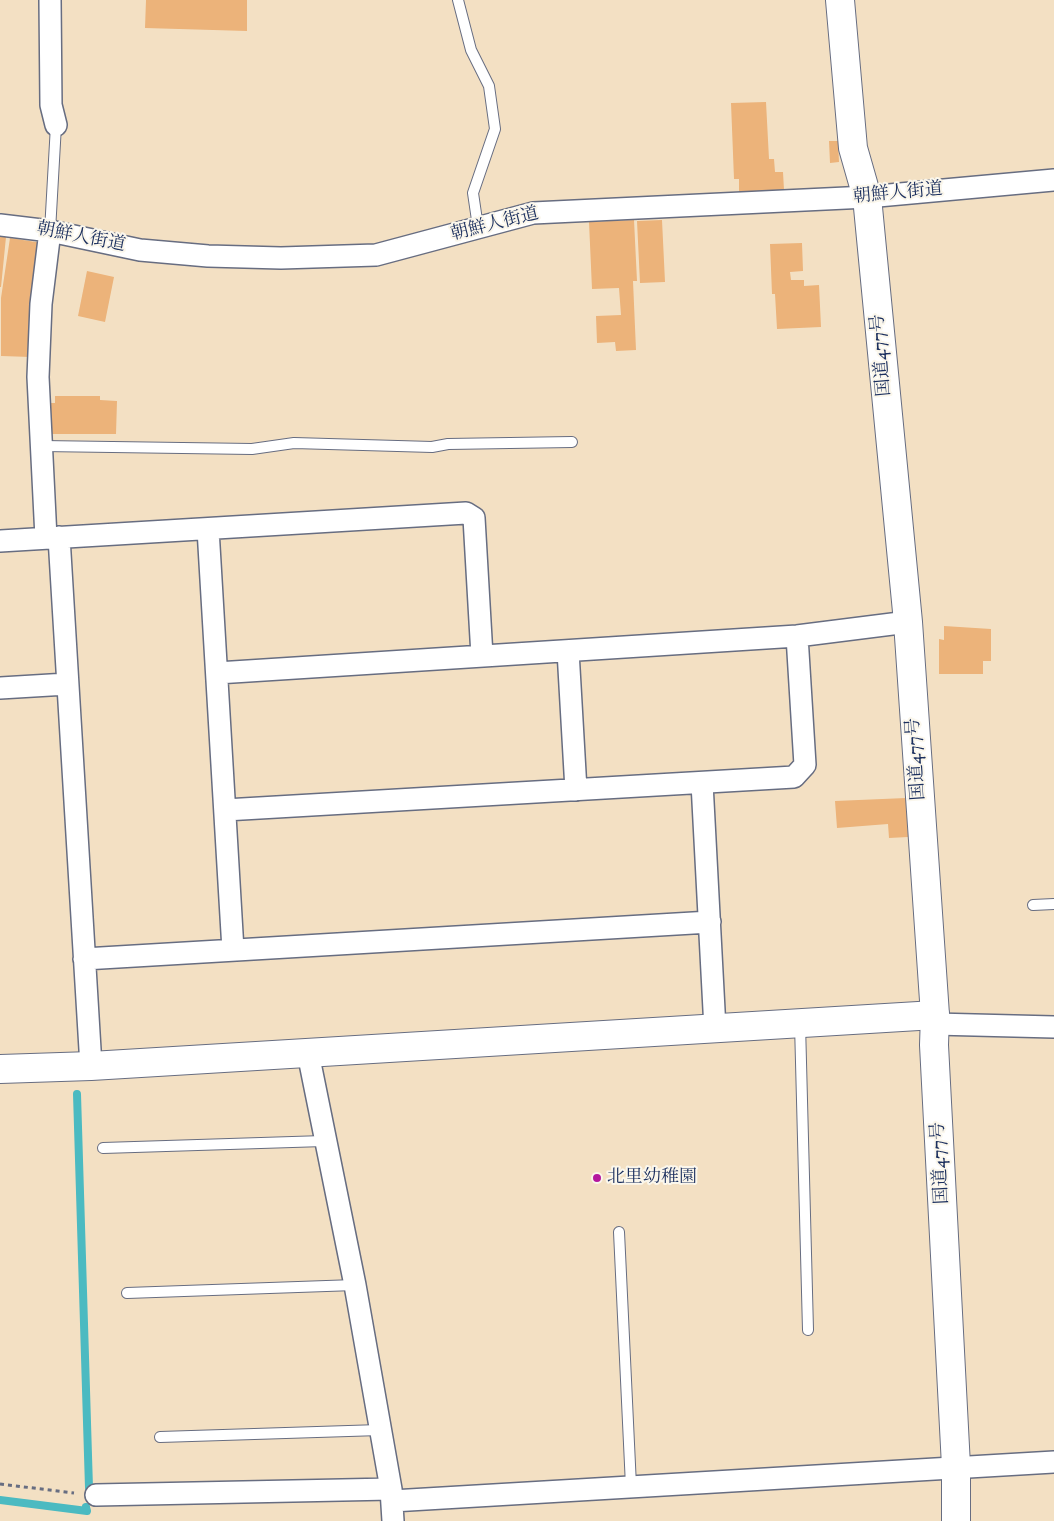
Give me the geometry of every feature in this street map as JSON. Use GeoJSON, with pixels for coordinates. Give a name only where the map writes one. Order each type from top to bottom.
{"type":"FeatureCollection","features":[{"type":"Feature","properties":{"kind":"main road","name":"国道477号"},"geometry":{"type":"LineString","coordinates":[[840,0],[854,148],[867,197],[908,622],[935,1020],[956,1466],[956,1521]]}},
{"type":"Feature","properties":{"kind":"main road"},"geometry":{"type":"LineString","coordinates":[[0,1069],[90,1066],[800,1024],[935,1020]]}},
{"type":"Feature","properties":{"kind":"street"},"geometry":{"type":"LineString","coordinates":[[50,0],[51,105],[56,125]]}},
{"type":"Feature","properties":{"kind":"street","name":"朝鮮人街道"},"geometry":{"type":"LineString","coordinates":[[0,225],[50,230],[140,250],[208,256],[281,258],[376,255],[533,213],[867,197],[1054,180]]}},
{"type":"Feature","properties":{"kind":"street"},"geometry":{"type":"LineString","coordinates":[[50,230],[41,304],[39,358],[42,446],[53,538],[66,684],[90,1066]]}},
{"type":"Feature","properties":{"kind":"street"},"geometry":{"type":"LineString","coordinates":[[0,541],[466,513],[474,518],[482,656]]}},
{"type":"Feature","properties":{"kind":"street"},"geometry":{"type":"LineString","coordinates":[[208,529],[233,950]]}},
{"type":"Feature","properties":{"kind":"street"},"geometry":{"type":"LineString","coordinates":[[217,673],[797,636],[908,622]]}},
{"type":"Feature","properties":{"kind":"street"},"geometry":{"type":"LineString","coordinates":[[225,810],[794,777],[805,765],[797,636]]}},
{"type":"Feature","properties":{"kind":"street"},"geometry":{"type":"LineString","coordinates":[[568,651],[576,790]]}},
{"type":"Feature","properties":{"kind":"street"},"geometry":{"type":"LineString","coordinates":[[0,688],[66,684]]}},
{"type":"Feature","properties":{"kind":"street"},"geometry":{"type":"LineString","coordinates":[[702,782],[715,1029]]}},
{"type":"Feature","properties":{"kind":"street"},"geometry":{"type":"LineString","coordinates":[[84,959],[710,922]]}},
{"type":"Feature","properties":{"kind":"street"},"geometry":{"type":"LineString","coordinates":[[935,1020],[1054,1027]]}},
{"type":"Feature","properties":{"kind":"street"},"geometry":{"type":"LineString","coordinates":[[308,1053],[324,1141],[355,1285],[392,1504]]}},
{"type":"Feature","properties":{"kind":"street"},"geometry":{"type":"LineString","coordinates":[[96,1496],[392,1504],[631,1486],[956,1466],[1054,1462]]}},
{"type":"Feature","properties":{"kind":"lane"},"geometry":{"type":"LineString","coordinates":[[458,0],[471,50],[489,86],[495,129],[473,193],[478,227]]}},
{"type":"Feature","properties":{"kind":"lane"},"geometry":{"type":"LineString","coordinates":[[50,230],[56,125]]}},
{"type":"Feature","properties":{"kind":"lane"},"geometry":{"type":"LineString","coordinates":[[42,446],[252,449],[294,443],[432,447],[448,444],[572,442]]}},
{"type":"Feature","properties":{"kind":"lane"},"geometry":{"type":"LineString","coordinates":[[1033,905],[1054,904]]}},
{"type":"Feature","properties":{"kind":"lane"},"geometry":{"type":"LineString","coordinates":[[800,1024],[808,1330]]}},
{"type":"Feature","properties":{"kind":"lane"},"geometry":{"type":"LineString","coordinates":[[103,1148],[324,1141]]}},
{"type":"Feature","properties":{"kind":"lane"},"geometry":{"type":"LineString","coordinates":[[619,1232],[631,1486]]}},
{"type":"Feature","properties":{"kind":"lane"},"geometry":{"type":"LineString","coordinates":[[127,1293],[355,1285]]}},
{"type":"Feature","properties":{"kind":"lane"},"geometry":{"type":"LineString","coordinates":[[160,1437],[380,1430]]}},
{"type":"Feature","properties":{"kind":"path"},"geometry":{"type":"LineString","coordinates":[[0,1484],[96,1496]]}},
{"type":"Feature","properties":{"kind":"building"},"geometry":{"type":"Polygon","coordinates":[[[146,0],[247,0],[247,31],[145,28],[146,0]]]}},
{"type":"Feature","properties":{"kind":"building"},"geometry":{"type":"Polygon","coordinates":[[[766,102],[769,159],[774,159],[775,172],[783,172],[784,190],[739,192],[739,179],[734,179],[731,103],[766,102]]]}},
{"type":"Feature","properties":{"kind":"building"},"geometry":{"type":"Polygon","coordinates":[[[829,141],[838,141],[839,162],[830,163],[829,141]]]}},
{"type":"Feature","properties":{"kind":"building"},"geometry":{"type":"Polygon","coordinates":[[[634,220],[637,281],[633,281],[636,350],[616,351],[615,342],[597,343],[596,316],[621,315],[619,288],[592,289],[589,222],[634,220]]]}},
{"type":"Feature","properties":{"kind":"building"},"geometry":{"type":"Polygon","coordinates":[[[662,220],[665,282],[640,283],[637,221],[662,220]]]}},
{"type":"Feature","properties":{"kind":"building"},"geometry":{"type":"Polygon","coordinates":[[[0,236],[6,237],[1,287],[0,287],[0,236]]]}},
{"type":"Feature","properties":{"kind":"building"},"geometry":{"type":"Polygon","coordinates":[[[10,238],[42,243],[31,357],[1,356],[1,298],[10,238]]]}},
{"type":"Feature","properties":{"kind":"building"},"geometry":{"type":"Polygon","coordinates":[[[802,243],[803,271],[790,272],[791,280],[804,280],[804,286],[819,285],[821,327],[777,329],[775,294],[772,294],[770,244],[802,243]]]}},
{"type":"Feature","properties":{"kind":"building"},"geometry":{"type":"Polygon","coordinates":[[[87,271],[114,277],[105,322],[78,316],[87,271]]]}},
{"type":"Feature","properties":{"kind":"building"},"geometry":{"type":"Polygon","coordinates":[[[55,396],[100,396],[100,400],[117,401],[116,434],[46,434],[47,403],[55,403],[55,396]]]}},
{"type":"Feature","properties":{"kind":"building"},"geometry":{"type":"Polygon","coordinates":[[[944,626],[991,629],[991,661],[983,661],[983,674],[939,674],[939,639],[944,640],[944,626]]]}},
{"type":"Feature","properties":{"kind":"building"},"geometry":{"type":"Polygon","coordinates":[[[906,798],[908,837],[889,838],[888,824],[837,828],[835,801],[906,798]]]}},
{"type":"Feature","properties":{"kind":"waterway"},"geometry":{"type":"LineString","coordinates":[[77,1094],[89,1488]]}},
{"type":"Feature","properties":{"kind":"waterway"},"geometry":{"type":"LineString","coordinates":[[0,1500],[87,1511],[86,1507]]}},
{"type":"Feature","properties":{"kind":"place","name":"北里幼稚園"},"geometry":{"type":"Point","coordinates":[597,1178]}}]}
